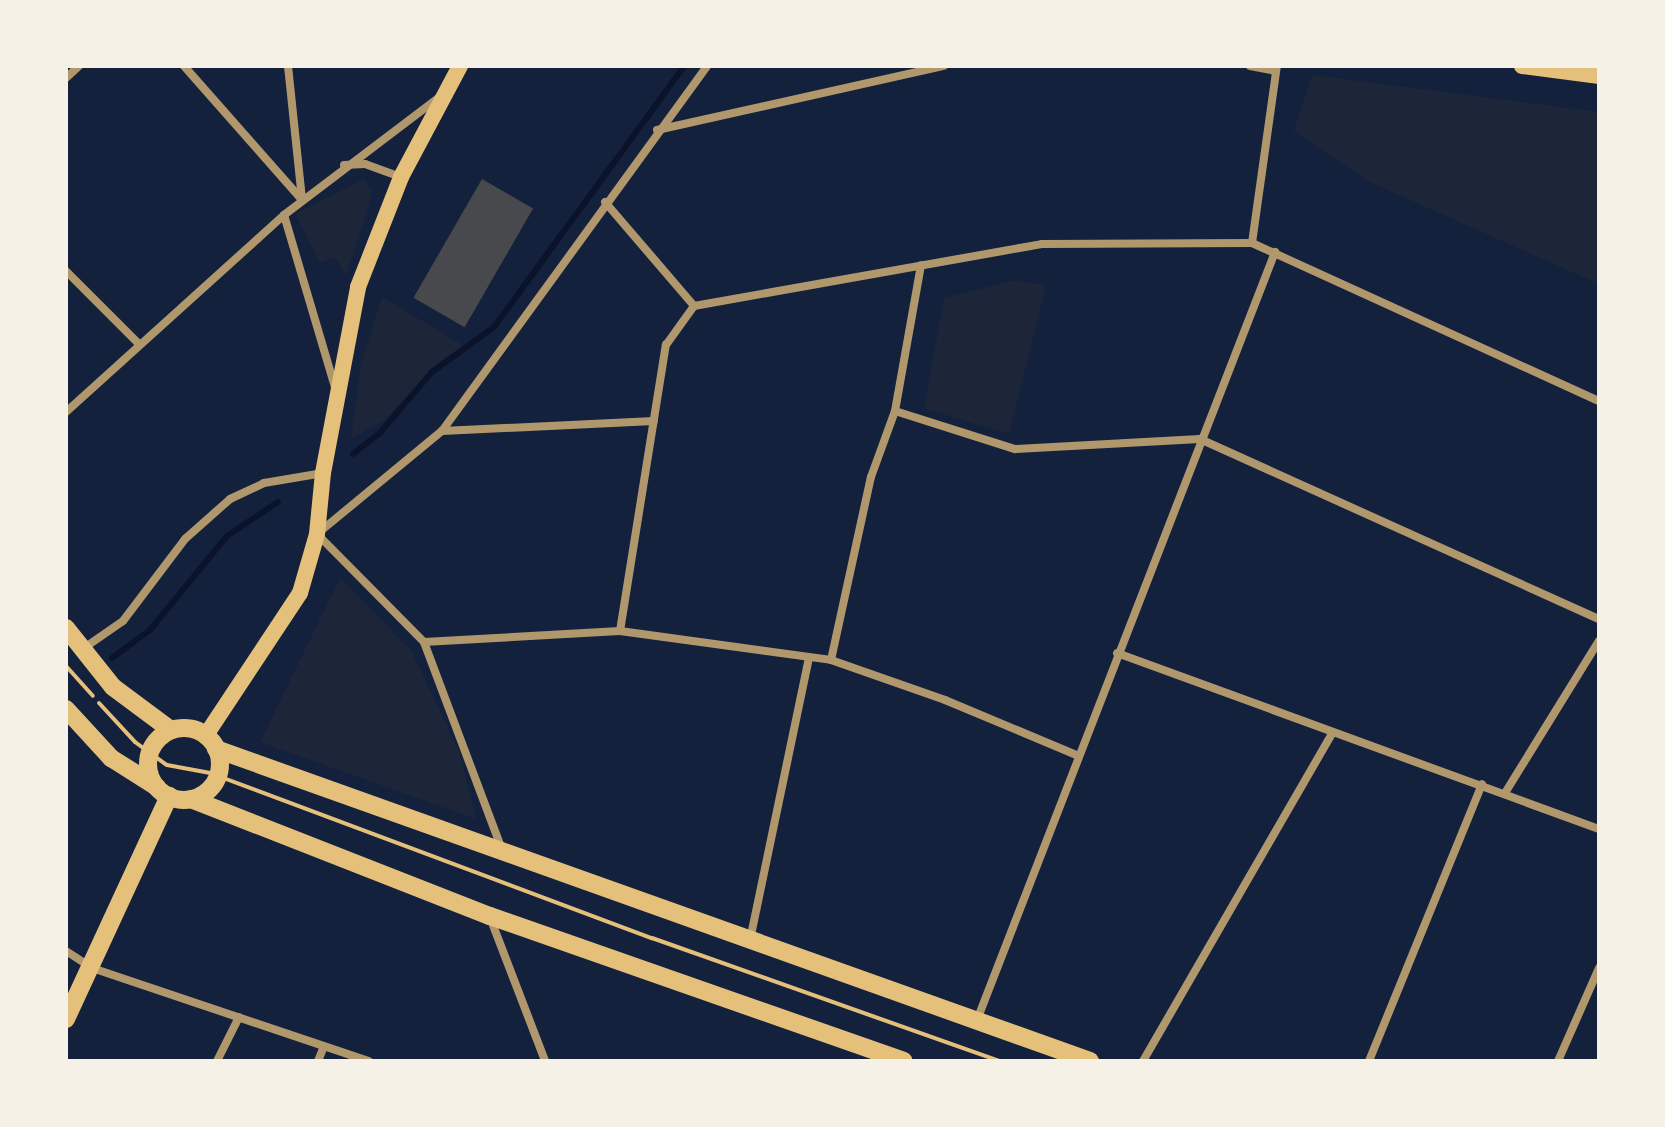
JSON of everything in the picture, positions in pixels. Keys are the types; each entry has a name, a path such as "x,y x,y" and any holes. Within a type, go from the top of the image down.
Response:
{"main road":[{"path":"191,799 209,790 217,776 211,742 290,612 317,534 323,473 358,287 401,177 460,66"},
{"path":"1522,66 1599,76"},
{"path":"66,628 113,687 171,730 195,729 211,742 504,855 1090,1061"},
{"path":"66,709 111,758 163,792 191,799 490,916 903,1061"},
{"path":"163,792 148,767 150,753 171,730"},
{"path":"66,1019 92,968 163,792"}],"street":[{"path":"66,78 79,66"},
{"path":"184,66 302,200"},
{"path":"288,66 302,200"},
{"path":"504,855 424,642 317,534 442,431 657,130 707,66"},
{"path":"657,130 944,66"},
{"path":"1250,66 1277,68 1252,243"},
{"path":"66,412 343,165 445,93"},
{"path":"343,165 365,164 401,177"},
{"path":"605,202 694,306"},
{"path":"284,215 337,392"},
{"path":"620,631 666,345 694,306 1042,244 1252,243 1599,401"},
{"path":"977,1021 1117,653 1275,252"},
{"path":"831,660 871,477 895,411 921,265"},
{"path":"66,271 139,344"},
{"path":"895,411 1015,449 1200,439 1599,619"},
{"path":"442,431 654,421"},
{"path":"84,648 123,621 185,539 230,499 264,483 323,473"},
{"path":"424,642 620,631 831,660 945,700 1079,756"},
{"path":"1505,793 1599,641"},
{"path":"1117,653 1599,829"},
{"path":"750,941 809,658"},
{"path":"1143,1061 1332,733"},
{"path":"1369,1061 1482,784"},
{"path":"490,916 545,1061"},
{"path":"66,951 92,968 369,1061"},
{"path":"1558,1061 1599,968"},
{"path":"217,1061 239,1017"},
{"path":"318,1061 324,1046"}],"path":[{"path":"66,666 150,753 167,765 217,776 652,938 1000,1061"}],"shaded area":[{"path":"1312,75 1599,112 1599,284 1370,182 1294,131"},
{"path":"364,179 373,191 346,276 335,257 320,263 295,214"},
{"path":"1012,281 1046,285 1009,434 924,408 944,298"},
{"path":"382,297 464,346 438,363 383,421 351,438 361,366"},
{"path":"340,578 411,650 459,751 476,819 260,742"}],"building":[{"path":"482,179 533,208 465,327 414,298"}],"waterway":[{"path":"353,454 379,434 432,372 494,327 684,66"},
{"path":"112,658 150,630 227,536 278,502"}]}
